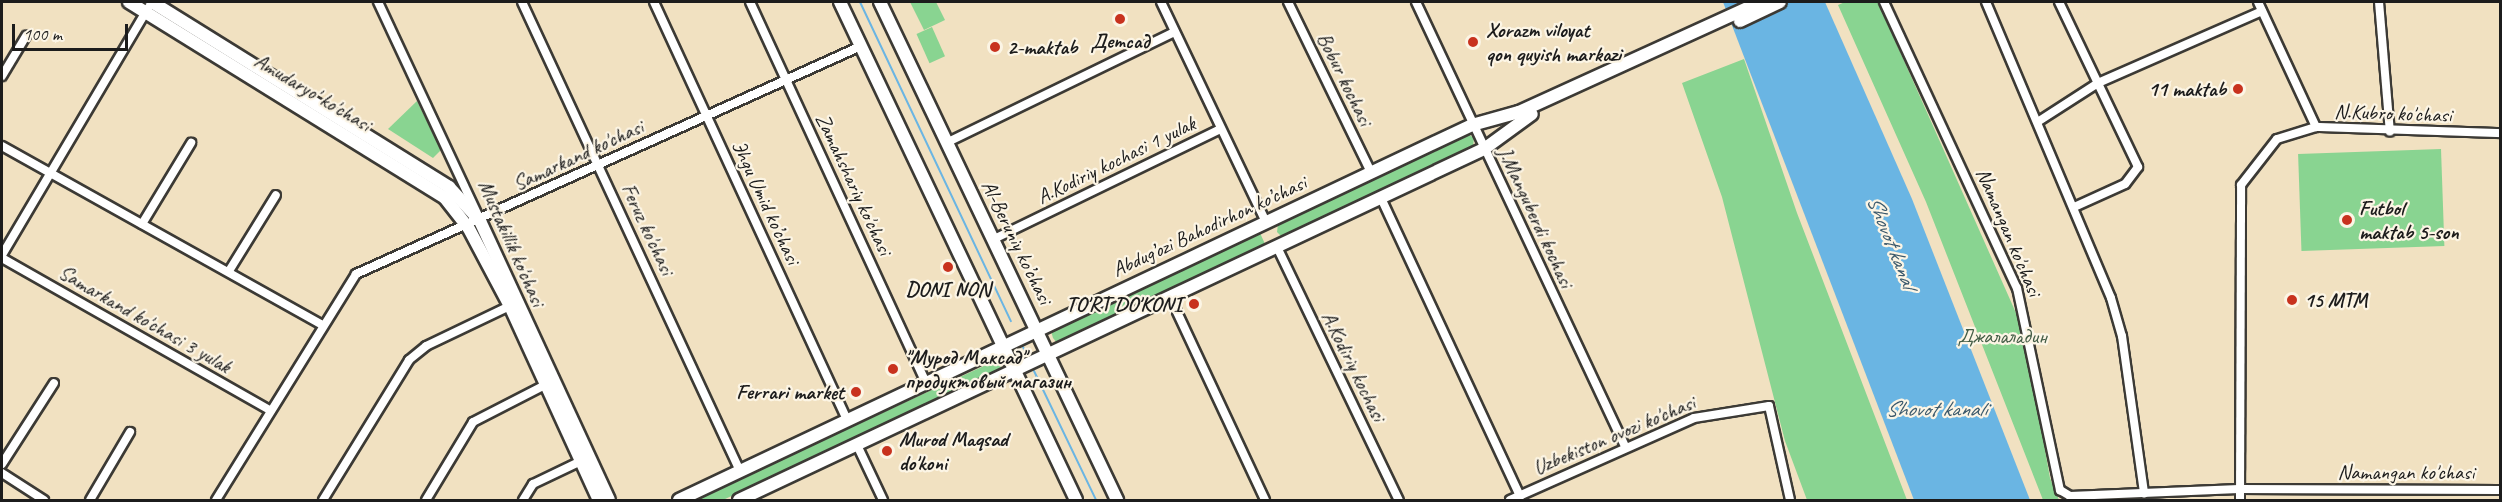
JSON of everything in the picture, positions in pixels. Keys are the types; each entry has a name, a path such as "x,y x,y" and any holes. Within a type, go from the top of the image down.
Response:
{"main road":[{"name":"Amudaryo' ko'chasi","path":"129,2 445,198 468,227"},
{"name":"Amudaryo' ko'chasi","path":"155,2 449,187 480,221"},
{"path":"840,2 1076,501"},
{"name":"Al-Beruniy ko’chasi","path":"880,2 1117,501"},
{"name":"Abdug’ozi Bahodirhon ko’chasi","path":"739,501 753,498 857,445 1484,148 1522,118 1705,33 1760,2"},
{"name":"Abdug’ozi Bahodirhon ko’chasi","path":"679,501 846,418 1472,125 1520,112 1780,2"},
{"name":"Mustakillik ko'chasi","path":"480,221 609,501"},
{"name":"Mustakillik ko'chasi","path":"468,227 510,306 599,501"}],"street":[{"path":"2,256 143,12 155,2"},
{"name":"Mustakillik ko'chasi","path":"378,2 480,221"},
{"name":"Feruz ko'chasi","path":"522,2 740,471"},
{"name":"Эhgu Umid ko’chasi","path":"654,2 846,418"},
{"name":"Zamahshariy ko'chasi","path":"750,2 925,381"},
{"path":"1161,2 1266,222"},
{"name":"Bobur kochasi","path":"1288,2 1371,172"},
{"name":"J.Manguberdi kochasi","path":"1416,2 1625,447"},
{"name":"Namangan ko'chasi","path":"1884,2 2017,288 2060,490 2071,498 2239,489 2500,490"},
{"path":"1986,2 2039,121 2122,336 2144,493"},
{"path":"2059,2 2138,167 2125,184 2074,207"},
{"name":"N.Kubro ko'chasi","path":"2258,2 2316,127 2390,132 2500,133"},
{"path":"2379,2 2390,132"},
{"path":"2039,121 2098,83 2262,11"},
{"path":"948,142 1175,32"},
{"path":"2,76 26,36"},
{"name":"Samarkand ko'chasi","path":"216,501 321,324 356,274 468,227 861,46"},
{"path":"2240,501 2241,185 2277,139 2316,127"},
{"name":"A.Kodiriy kochasi 1 yulak","path":"994,238 1221,129"},
{"path":"142,224 191,143"},
{"path":"2,146 321,324"},
{"path":"229,271 276,195"},
{"path":"1381,198 1520,496"},
{"name":"A.Kodiriy kochasi","path":"1277,247 1399,501"},
{"name":"Samarkand ko'chasi 3 yulak","path":"2,256 271,411"},
{"path":"1170,297 1265,501"},
{"path":"323,501 409,360 426,345 510,306"},
{"path":"2,464 54,383"},
{"path":"426,501 473,422 545,385"},
{"name":"Uzbekiston ovozi ko'chasi","path":"1510,501 1625,447 1694,418 1769,406 1790,501"},
{"path":"90,501 130,432"},
{"path":"857,445 883,501"},
{"path":"523,501 533,484 581,461"},
{"path":"2,473 44,501"}],"green space":[{"path":"910,2 936,2 945,20 924,30"},
{"name":"Джалаладин","path":"1845,2 1878,2 2024,331 2050,478 2059,500 2043,500 1926,202 1838,5"},
{"path":"932,27 945,56 929,63 916,34"},
{"path":"1744,59 1797,213 1907,500 1807,500 1785,441 1722,197 1682,83"},
{"path":"417,101 441,150 433,158 388,129"},
{"path":"1468,134 1474,138 1473,147 1283,238 1277,232 1278,224"},
{"name":"Futbol maktab 5-son","path":"2441,149 2444,246 2301,251 2298,154"},
{"path":"1260,233 1265,244 1057,343 1053,338 1051,331"},
{"path":"999,359 1001,369 723,500 693,500"}],"water":[{"name":"Shovot kanali","path":"1723,2 1825,2 1912,199 2030,500 1914,500"}],"waterway":[{"path":"860,2 1011,321"},
{"path":"1023,347 1026,353"},
{"path":"1034,371 1096,500"}],"place":[{"name":"Детсад","path":"1120,19"},
{"name":"Xorazm viloyat qon quyish markazi","path":"1473,42"},
{"name":"2-maktab","path":"995,47"},
{"name":"11 maktab","path":"2238,89"},
{"name":"Futbol maktab 5-son","path":"2347,220"},
{"name":"DONI NON","path":"948,267"},
{"name":"15 MTM","path":"2292,300"},
{"name":"TO'RT DO'KONI","path":"1194,304"},
{"name":"\"Мурод Максад\" продуктовый магазин","path":"893,369"},
{"name":"Ferrari market","path":"856,392"},
{"name":"Murod Maqsad do'koni","path":"887,451"}],"water label":[{"name":"Shovot kanal","path":"1891,242"}]}
